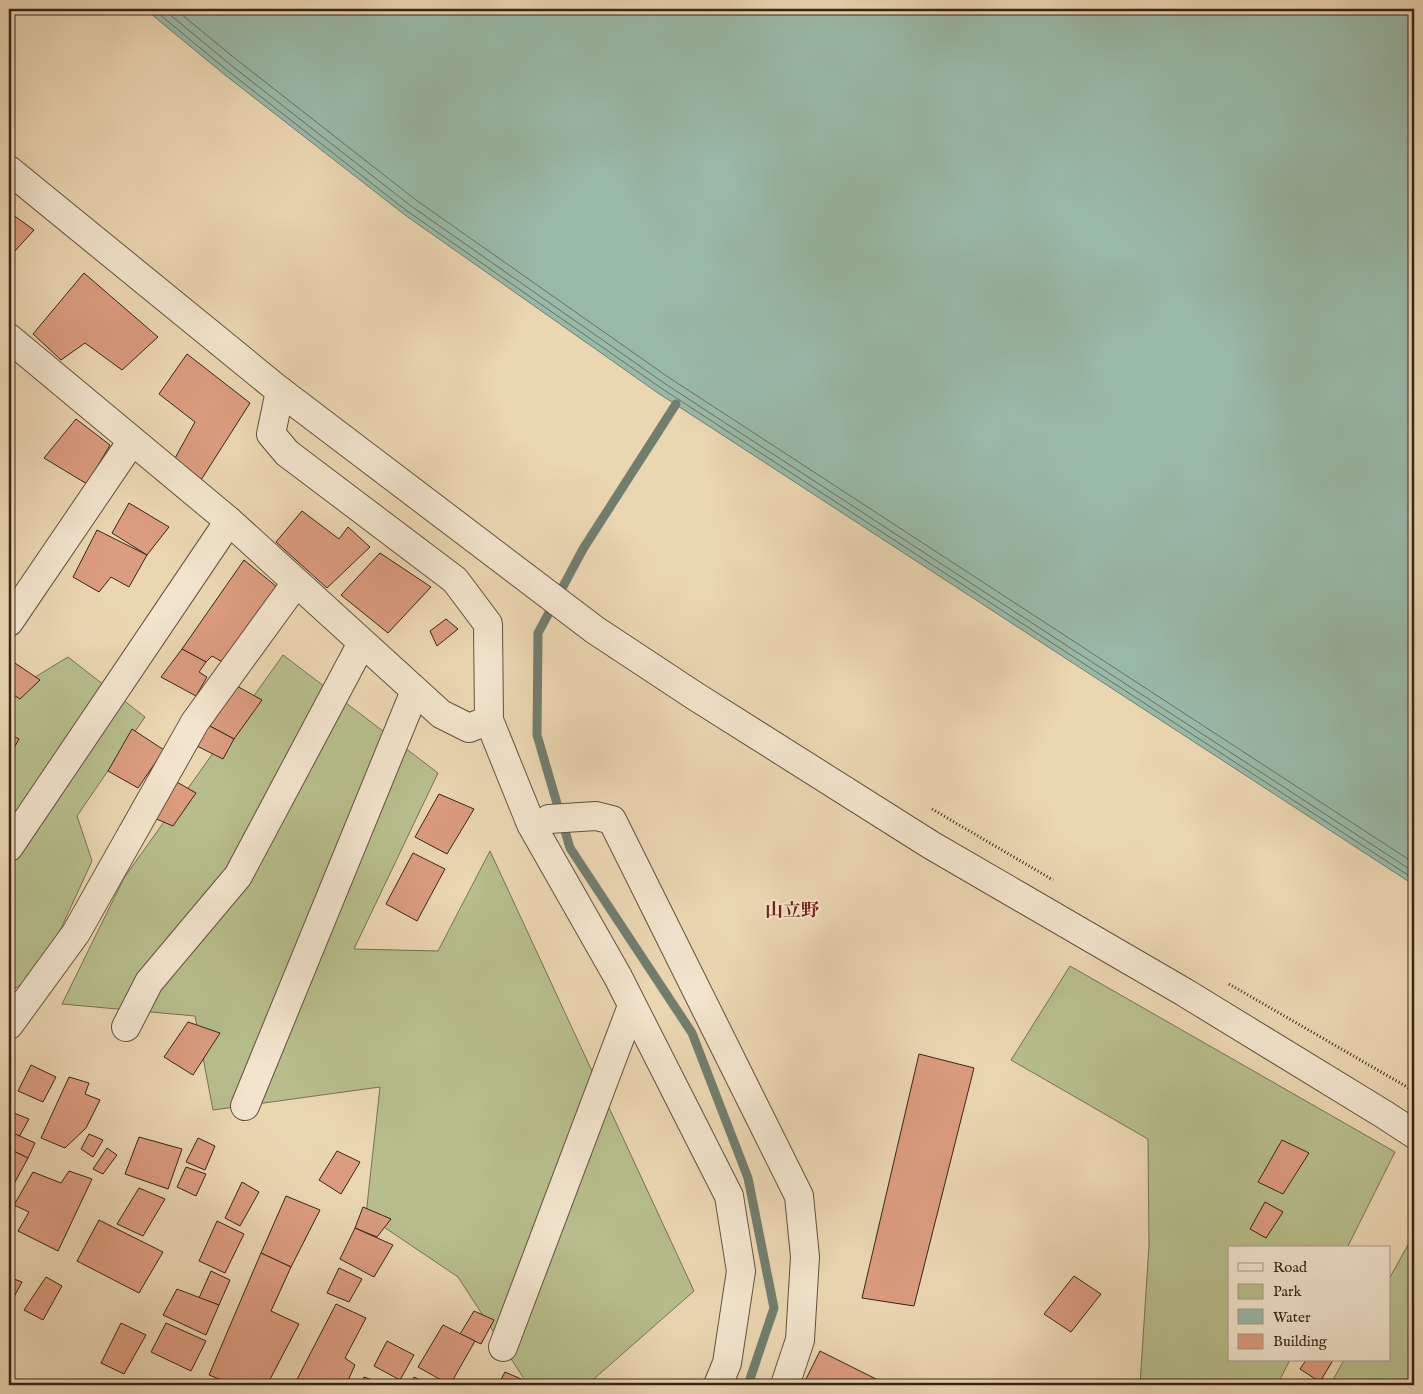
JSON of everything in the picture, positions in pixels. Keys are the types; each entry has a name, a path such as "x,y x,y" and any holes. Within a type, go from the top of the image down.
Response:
{"street":[{"path":"9,170 280,392 595,630 931,845 1184,992 1414,1134"},
{"path":"9,338 228,522 440,714 469,728 489,720"},
{"path":"280,392 271,434 286,453 455,580 488,624 489,720 729,1196 741,1270 727,1364 718,1385"},
{"path":"9,622 132,441"},
{"path":"9,847 228,522"},
{"path":"9,1025 76,933 195,722 296,583"},
{"path":"126,1027 149,982 238,876 362,643"},
{"path":"244,1106 415,691"},
{"path":"540,821 596,816 612,820 799,1196 805,1257 800,1340 785,1385"},
{"path":"503,1347 632,1006"}],"path":[{"path":"928,807 1055,882"},
{"path":"1225,981 1414,1091"}],"green space":[{"path":"283,655 438,773 354,949 438,951 490,851 694,1291 587,1385 528,1385 458,1277 366,1215 380,1087 213,1110 195,1016 62,1004 124,878"},
{"path":"68,657 145,717 77,816 92,861 41,972 9,992 9,693"},
{"path":"1070,966 1395,1152 1348,1246 1228,1246 1228,1362 1289,1362 1277,1385 1140,1385 1149,1245 1148,1139 1011,1060"},
{"path":"1414,1234 1414,1385 1330,1385 1343,1362 1390,1362 1390,1277"}],"water":[{"path":"145,9 1414,9 1414,885 658,393 405,215 225,75"}],"building":[{"path":"9,212 34,230 14,252 9,248"},
{"path":"84,273 158,337 122,370 85,343 61,360 33,334"},
{"path":"187,354 250,403 201,480 174,460 195,422 159,394"},
{"path":"76,419 110,445 87,484 44,458"},
{"path":"129,503 169,527 147,555 112,533"},
{"path":"302,511 339,539 348,527 370,547 327,588 276,542"},
{"path":"97,530 147,555 129,587 111,577 99,592 73,577"},
{"path":"380,553 431,587 388,633 341,595"},
{"path":"244,560 277,587 226,664 212,656 206,662 182,649"},
{"path":"446,619 458,629 437,646 430,631"},
{"path":"182,649 206,662 199,672 207,677 196,696 161,677"},
{"path":"12,661 40,680 20,699 9,692 9,664"},
{"path":"235,685 262,700 234,739 208,725"},
{"path":"208,725 234,739 223,759 197,746"},
{"path":"132,729 164,750 138,788 108,771"},
{"path":"9,734 19,739 9,757"},
{"path":"175,781 196,793 173,826 154,818"},
{"path":"439,794 474,809 447,854 415,837"},
{"path":"413,853 445,869 417,921 386,904"},
{"path":"188,1022 220,1033 193,1075 164,1057"},
{"path":"919,1054 974,1068 914,1306 862,1298"},
{"path":"31,1065 56,1077 43,1102 18,1091"},
{"path":"69,1077 89,1083 85,1094 100,1100 86,1128 65,1148 41,1138"},
{"path":"9,1111 29,1119 19,1137 9,1131"},
{"path":"9,1131 35,1143 28,1158 9,1149"},
{"path":"89,1134 103,1140 93,1157 81,1149"},
{"path":"139,1137 182,1149 168,1189 125,1174"},
{"path":"198,1138 215,1146 205,1170 186,1162"},
{"path":"1282,1140 1309,1153 1283,1194 1258,1182"},
{"path":"107,1148 117,1155 103,1174 93,1169"},
{"path":"9,1149 28,1158 9,1193"},
{"path":"337,1151 360,1162 341,1194 319,1180"},
{"path":"186,1167 206,1174 196,1196 177,1187"},
{"path":"69,1171 92,1179 58,1251 18,1231 29,1212 14,1205 33,1172 61,1183"},
{"path":"242,1182 259,1192 240,1226 225,1218"},
{"path":"139,1188 165,1199 143,1236 117,1224"},
{"path":"286,1196 320,1210 291,1267 261,1253"},
{"path":"1265,1202 1283,1212 1266,1238 1250,1229"},
{"path":"363,1207 391,1219 377,1237 355,1228"},
{"path":"99,1220 163,1252 139,1293 77,1261"},
{"path":"217,1221 244,1234 225,1273 199,1261"},
{"path":"355,1228 393,1245 374,1277 340,1259"},
{"path":"261,1253 291,1267 271,1311 299,1324 267,1385 234,1385 209,1375"},
{"path":"339,1268 362,1279 349,1302 327,1293"},
{"path":"211,1271 230,1280 219,1305 199,1298"},
{"path":"1074,1276 1101,1294 1071,1332 1044,1314"},
{"path":"9,1277 22,1282 9,1306"},
{"path":"46,1277 62,1286 43,1320 24,1310"},
{"path":"177,1289 219,1305 206,1335 163,1315"},
{"path":"336,1304 366,1318 345,1358 355,1365 346,1385 294,1385"},
{"path":"474,1311 494,1320 481,1344 460,1334"},
{"path":"121,1323 146,1335 124,1374 101,1363"},
{"path":"166,1323 206,1341 191,1371 151,1352"},
{"path":"443,1325 475,1341 450,1385 418,1367"},
{"path":"387,1341 414,1355 400,1380 374,1366"},
{"path":"820,1351 884,1383 884,1385 803,1385"},
{"path":"1305,1362 1332,1362 1320,1382 1300,1369"},
{"path":"505,1372 535,1385 498,1385"},
{"path":"364,1377 386,1385 361,1385"},
{"path":"414,1377 431,1385 410,1385"}],"waterway":[{"path":"676,404 583,549 538,633 537,735 570,848 692,1033 748,1178 774,1308 748,1385"}],"district":[{"name":"山立野","path":"792,910"}]}
